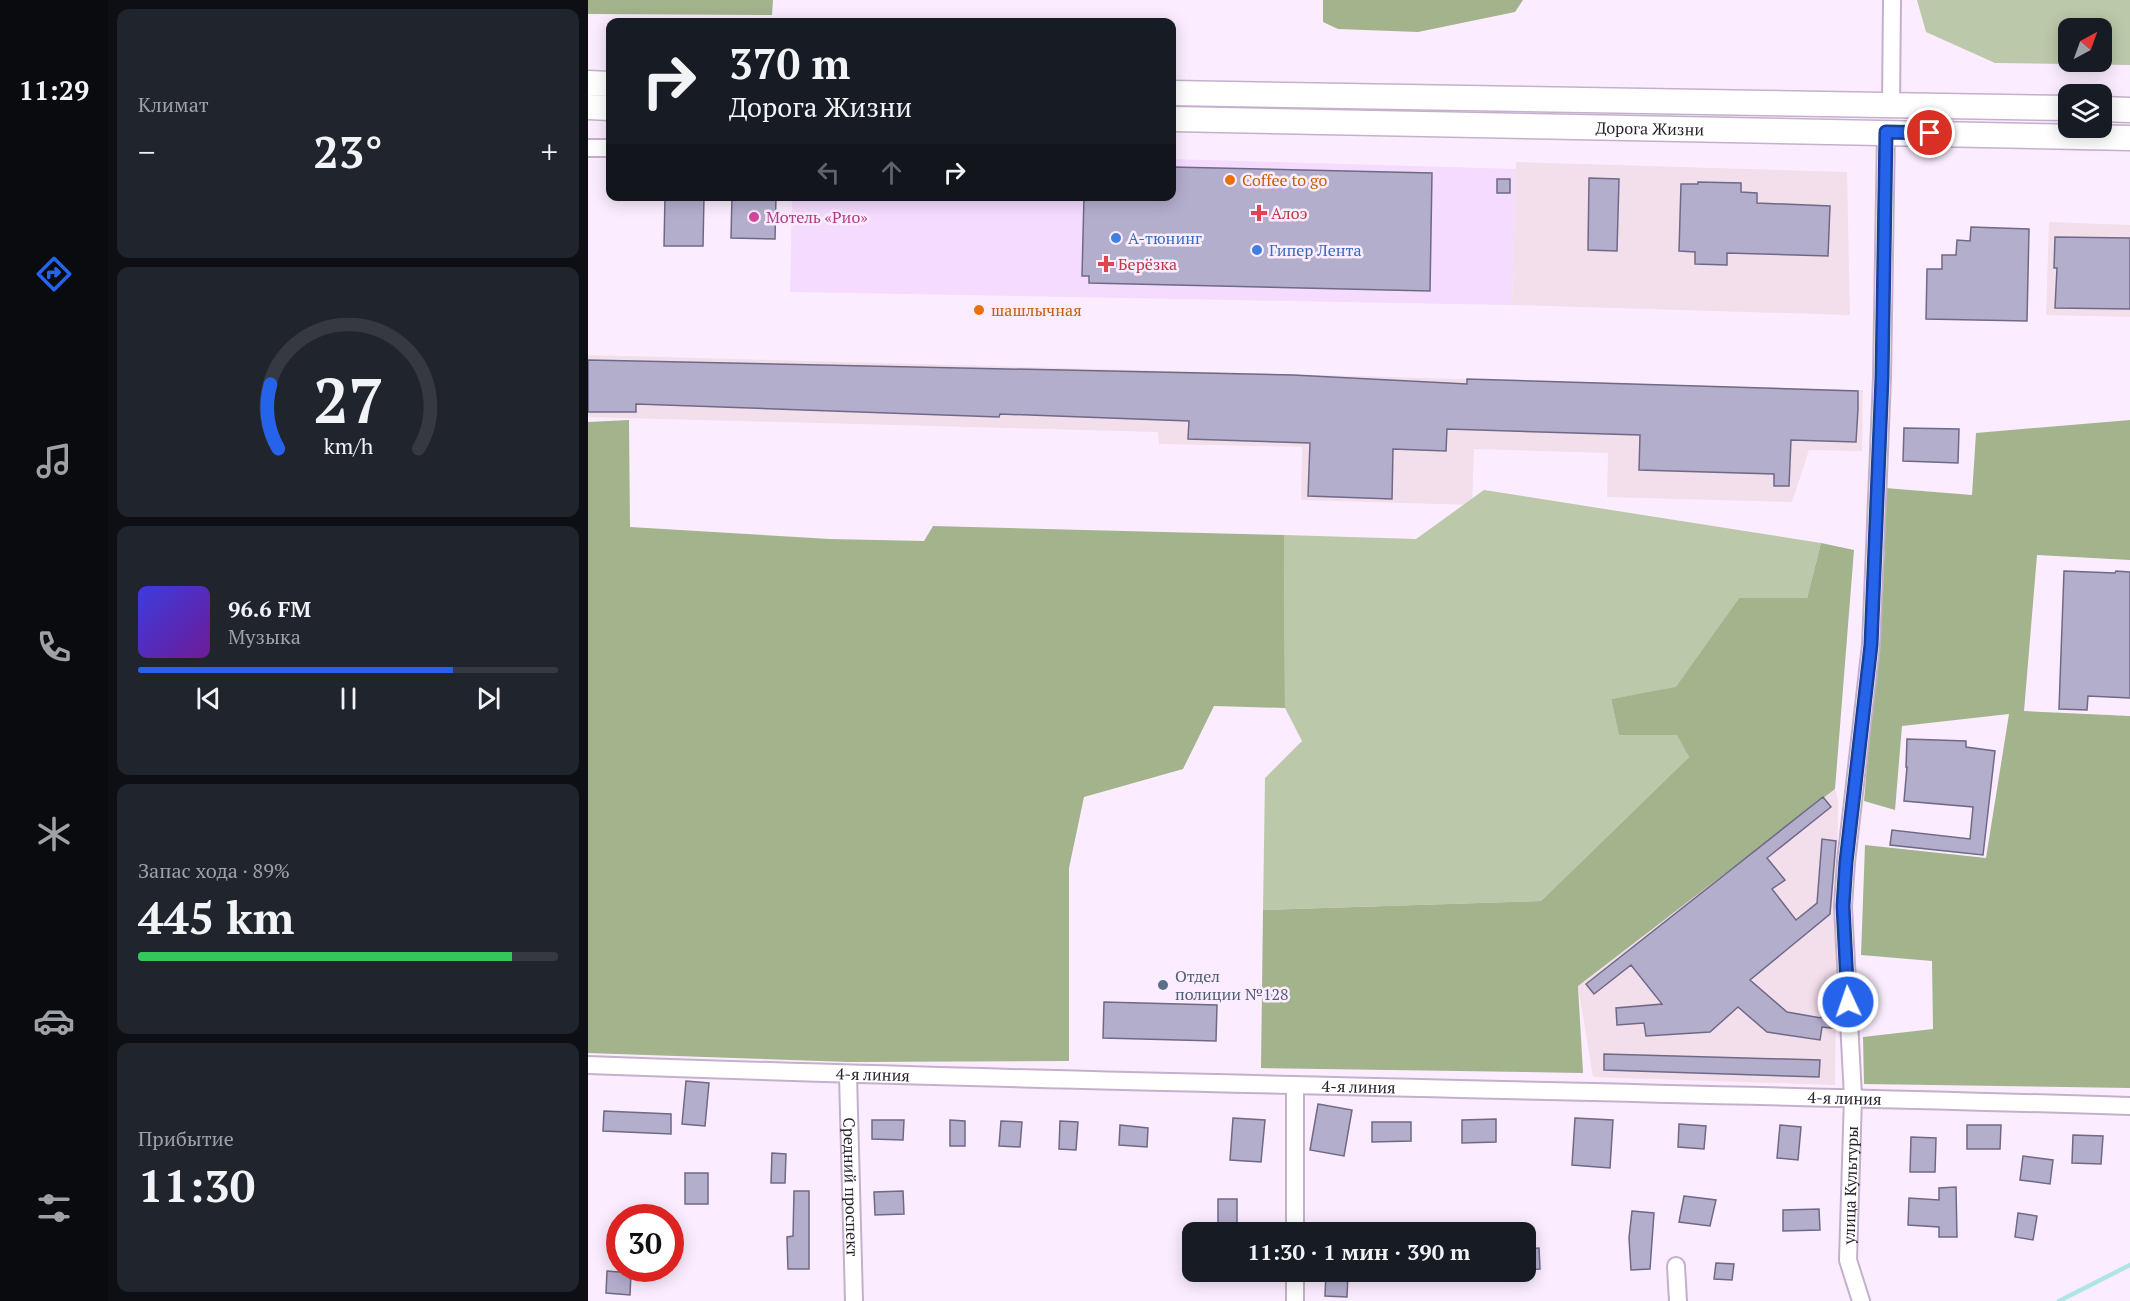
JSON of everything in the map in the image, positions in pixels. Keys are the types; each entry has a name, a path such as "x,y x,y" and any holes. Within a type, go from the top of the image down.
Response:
{"main road":[{"path":"588,83 606,84"},
{"name":"Дорога Жизни","path":"1176,93 2058,108"},
{"path":"588,107 606,108"},
{"path":"2112,109 2130,110"},
{"name":"Дорога Жизни","path":"1176,119 2130,138"}],"street":[{"path":"1891,105 1892,0"},
{"name":"улица Культуры","path":"1861,1301 1848,1260 1853,1097 1843,906 1871,645 1883,369 1886,132"},
{"path":"588,148 606,148"},
{"name":"4-я линия","path":"588,1065 848,1075 1853,1097 2130,1106"},
{"name":"Средний проспект","path":"848,1075 854,1301"},
{"path":"1295,1085 1295,1222"},
{"path":"1676,1266 1678,1301"},
{"path":"1295,1282 1295,1301"}],"shaded area":[{"path":"1176,159 1516,169 1512,305 790,292 792,201 1176,201"},
{"path":"1516,162 1847,172 1850,315 1512,305"},
{"path":"2049,222 2130,225 2130,317 2046,315"},
{"path":"588,355 1863,390 1862,451 1809,450 1792,502 1607,497 1608,453 1474,449 1472,505 1301,500 1302,447 1159,444 1158,432 588,417"},
{"path":"1835,789 1838,800 1835,1085 1593,1077 1578,986"}],"green space":[{"path":"588,0 773,0 772,15 588,14"},
{"path":"1323,0 1523,0 1515,12 1418,32 1338,29 1323,22"},
{"path":"1917,0 2130,0 2130,65 2112,65 2112,18 2058,18 2058,64 1995,63 1926,32"},
{"path":"629,420 630,527 830,539 924,541 933,526 1284,535 1285,708 1214,706 1183,769 1084,797 1069,868 1069,1061 849,1062 588,1053 588,422"},
{"path":"2130,420 2130,560 2037,555 2024,711 2130,716 2130,1088 1864,1084 1863,1037 1933,1029 1932,961 1861,955 1865,845 1986,858 2009,714 1902,726 1895,810 1864,801 1885,549 1885,488 1972,495 1976,433"},
{"path":"1484,490 1821,543 1807,598 1739,598 1676,688 1611,699 1619,734 1678,735 1689,757 1541,901 1263,910 1265,778 1302,741 1285,708 1284,535 1416,539"},
{"path":"1821,543 1854,550 1835,789 1578,986 1583,1073 1261,1068 1263,910 1541,901 1689,757 1677,735 1619,735 1611,699 1676,687 1739,598 1807,598"}],"building":[{"name":"Гипер Лента","path":"1176,167 1432,173 1430,291 1089,283 1089,276 1082,276 1084,201 1176,201"},
{"path":"1589,178 1619,179 1617,251 1588,250"},
{"path":"1497,179 1510,179 1510,193 1497,193"},
{"path":"1698,182 1741,183 1741,192 1757,193 1757,203 1830,206 1828,256 1727,253 1727,265 1695,264 1695,252 1679,251 1681,184 1698,184"},
{"path":"665,201 704,201 703,246 664,246"},
{"name":"Мотель «Рио»","path":"732,201 776,201 775,239 731,238"},
{"path":"1971,227 2029,229 2027,321 1926,319 1927,269 1942,269 1942,255 1956,255 1957,240 1970,241"},
{"path":"2055,237 2130,238 2130,309 2055,308 2057,268 2054,268"},
{"path":"588,360 1293,375 1467,384 1467,379 1858,391 1858,409 1856,442 1791,440 1789,486 1774,486 1774,474 1639,470 1640,435 1447,429 1446,451 1393,449 1392,499 1308,496 1310,443 1188,439 1189,421 1000,414 999,417 636,404 636,412 588,412"},
{"path":"1904,428 1959,429 1958,463 1903,461"},
{"path":"2064,571 2130,572 2130,698 2088,696 2087,710 2059,709"},
{"path":"1907,739 1966,741 1966,747 1995,751 1983,855 1890,845 1892,830 1970,839 1973,807 1904,801"},
{"path":"1823,797 1831,807 1767,858 1785,880 1772,889 1796,920 1817,903 1822,839 1836,841 1830,914 1750,980 1787,1012 1821,1018 1822,1011 1838,1013 1839,1029 1822,1027 1820,1040 1767,1032 1738,1007 1710,1032 1646,1036 1644,1023 1617,1025 1616,1008 1662,1004 1631,965 1594,994 1586,984"},
{"path":"1104,1002 1217,1005 1216,1041 1103,1038"},
{"path":"1604,1054 1820,1060 1819,1077 1604,1070"},
{"path":"686,1081 709,1083 705,1126 682,1124"},
{"path":"1318,1104 1352,1110 1344,1156 1310,1150"},
{"path":"604,1111 671,1114 671,1134 603,1131"},
{"path":"1233,1118 1265,1120 1261,1162 1230,1160"},
{"path":"1575,1118 1613,1120 1610,1168 1572,1165"},
{"path":"1496,1119 1496,1142 1462,1143 1462,1120"},
{"path":"872,1120 904,1120 903,1140 872,1139"},
{"path":"950,1120 965,1121 965,1146 950,1146"},
{"path":"1001,1121 1022,1122 1020,1147 999,1146"},
{"path":"1060,1121 1078,1122 1076,1150 1059,1149"},
{"path":"1372,1122 1411,1122 1411,1141 1372,1142"},
{"path":"1679,1124 1706,1126 1704,1149 1678,1147"},
{"path":"1120,1125 1148,1128 1147,1147 1119,1145"},
{"path":"1780,1125 1801,1127 1798,1160 1777,1158"},
{"path":"1967,1125 2001,1125 2000,1149 1967,1149"},
{"path":"2073,1135 2103,1136 2101,1164 2072,1163"},
{"path":"1911,1137 1936,1138 1935,1172 1910,1172"},
{"path":"772,1153 786,1154 785,1183 771,1183"},
{"path":"2023,1156 2053,1160 2050,1184 2020,1180"},
{"path":"685,1173 708,1173 708,1204 685,1204"},
{"path":"1956,1187 1957,1237 1939,1237 1939,1227 1908,1225 1909,1198 1939,1200 1939,1188"},
{"path":"794,1191 809,1191 809,1269 788,1269 787,1237 793,1236"},
{"path":"903,1191 904,1214 875,1215 874,1192"},
{"path":"1684,1196 1716,1200 1710,1226 1679,1222"},
{"path":"1218,1199 1237,1199 1237,1222 1218,1222"},
{"path":"1819,1209 1820,1230 1783,1231 1783,1210"},
{"path":"1632,1211 1654,1213 1650,1269 1631,1270 1629,1238"},
{"path":"2018,1213 2037,1216 2033,1240 2015,1237"},
{"path":"1536,1248 1539,1248 1540,1269 1536,1269"},
{"path":"1716,1263 1734,1264 1732,1280 1714,1279"},
{"path":"606,1282 631,1282 630,1295 606,1293"},
{"path":"1326,1282 1348,1282 1347,1297 1325,1296"}],"waterway":[{"path":"2059,1301 2130,1265"}],"place":[{"name":"Coffee to go","path":"1230,180"},
{"name":"Алоэ","path":"1259,213"},
{"name":"Мотель «Рио»","path":"754,217"},
{"name":"А-тюнинг","path":"1116,238"},
{"name":"Гипер Лента","path":"1257,250"},
{"name":"Берёзка","path":"1106,264"},
{"name":"шашлычная","path":"979,310"},
{"name":"Отдел полиции №128","path":"1163,985"}],"route":[{"path":"1848,1002 1843,906 1871,645 1882,378 1886,132 1930,133"}]}
